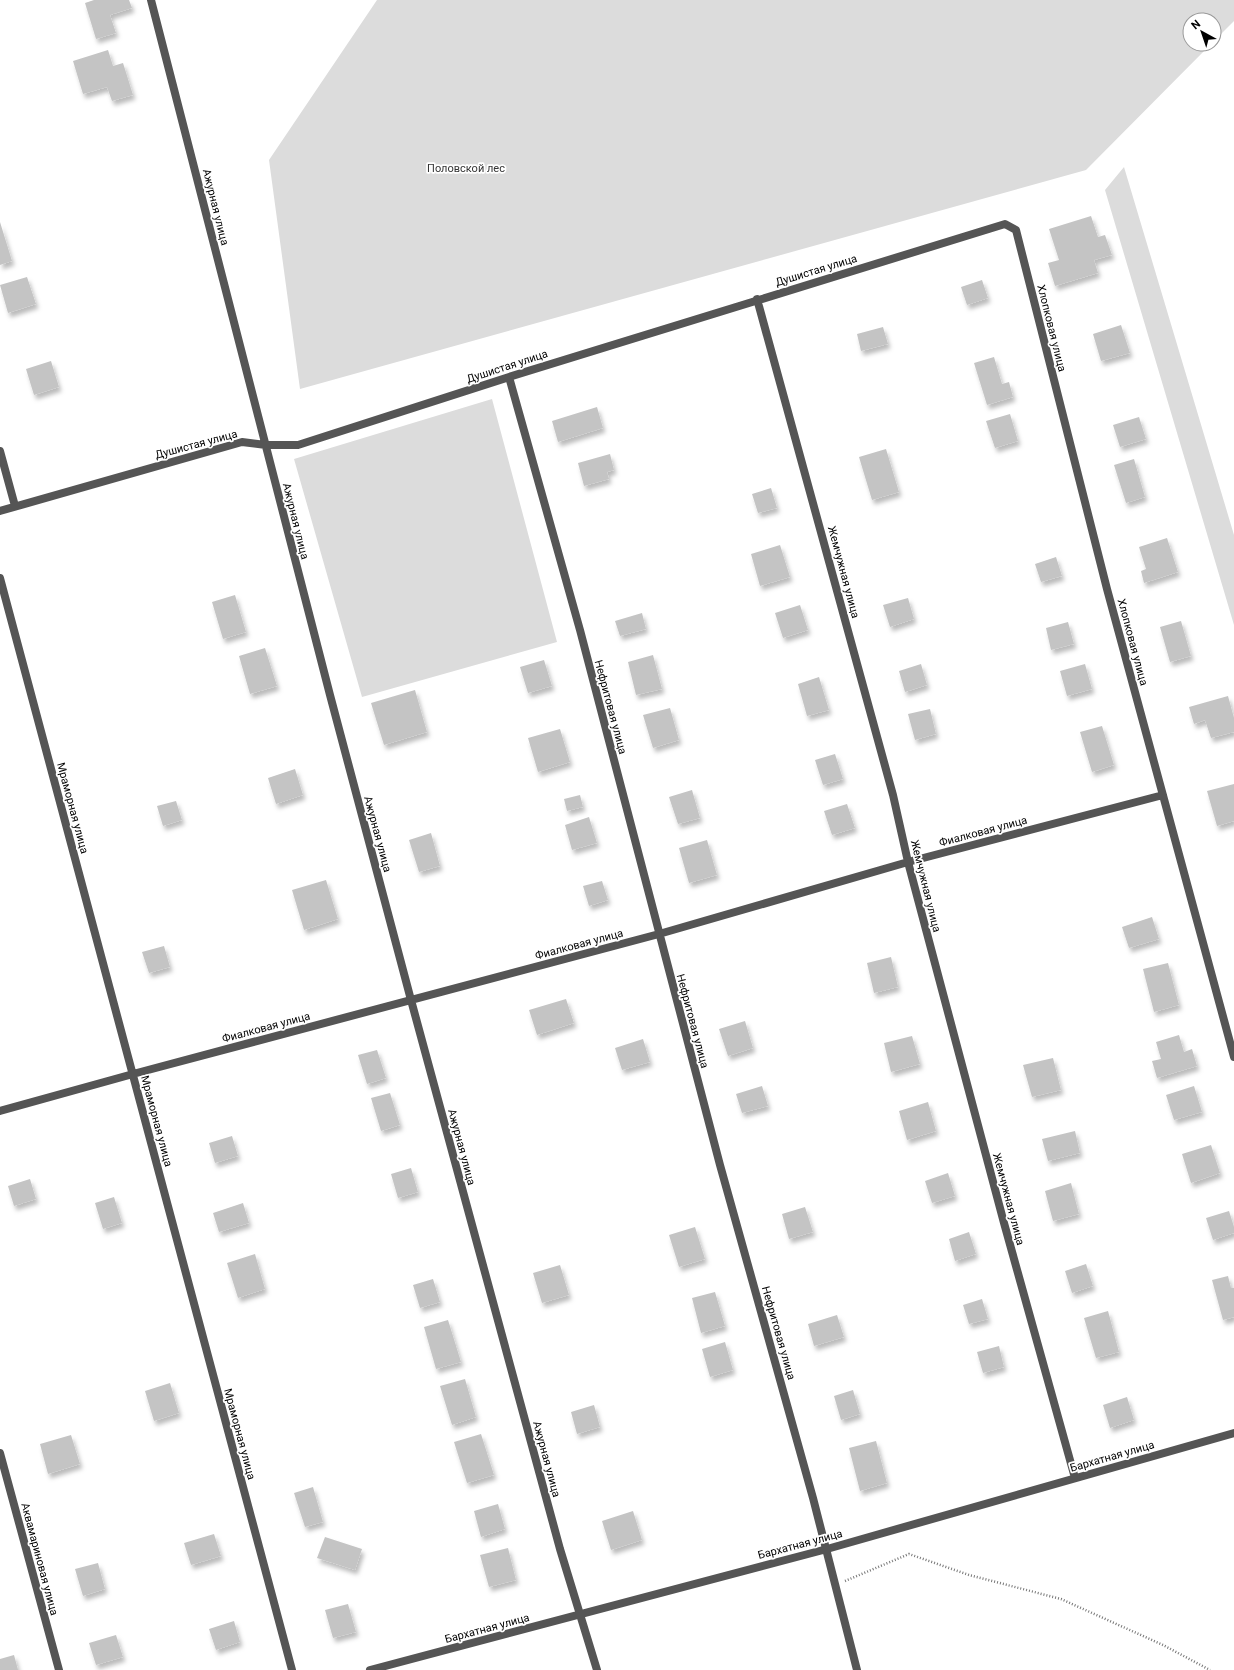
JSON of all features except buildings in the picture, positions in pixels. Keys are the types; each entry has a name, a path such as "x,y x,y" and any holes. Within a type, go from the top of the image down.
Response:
{"street":[{"name":"Ажурная улица","path":"151,0 330,696 411,1000 560,1549 597,1670"},
{"name":"Душистая улица","path":"0,511 242,442 266,445 298,444 757,299 1005,224 1016,230"},
{"name":"Хлопковая улица","path":"1016,230 1107,589 1234,1057"},
{"name":"Жемчужная улица","path":"757,299 893,795 908,862 1075,1478"},
{"name":"Нефритовая улица","path":"509,377 580,630 720,1164 827,1549 857,1670"},
{"path":"0,451 15,506"},
{"name":"Мраморная улица","path":"0,578 292,1670"},
{"name":"Фиалковая улица","path":"0,1111 133,1074 659,934 908,862 1163,795"},
{"name":"Бархатная улица","path":"370,1670 827,1549 1234,1433"},
{"name":"Аквамариновая улица","path":"0,1453 59,1670"}],"path":[{"path":"835,1585 908,1554 969,1575 1061,1599 1163,1645 1210,1670"}],"green space":[{"name":"Половской лес","path":"377,0 1234,0 1234,21 1222,33 1222,12 1182,12 1182,52 1203,52 1086,170 300,389 269,160"},
{"path":"1124,167 1234,535 1234,625 1105,190"},
{"path":"492,399 557,642 362,697 294,459"}]}
